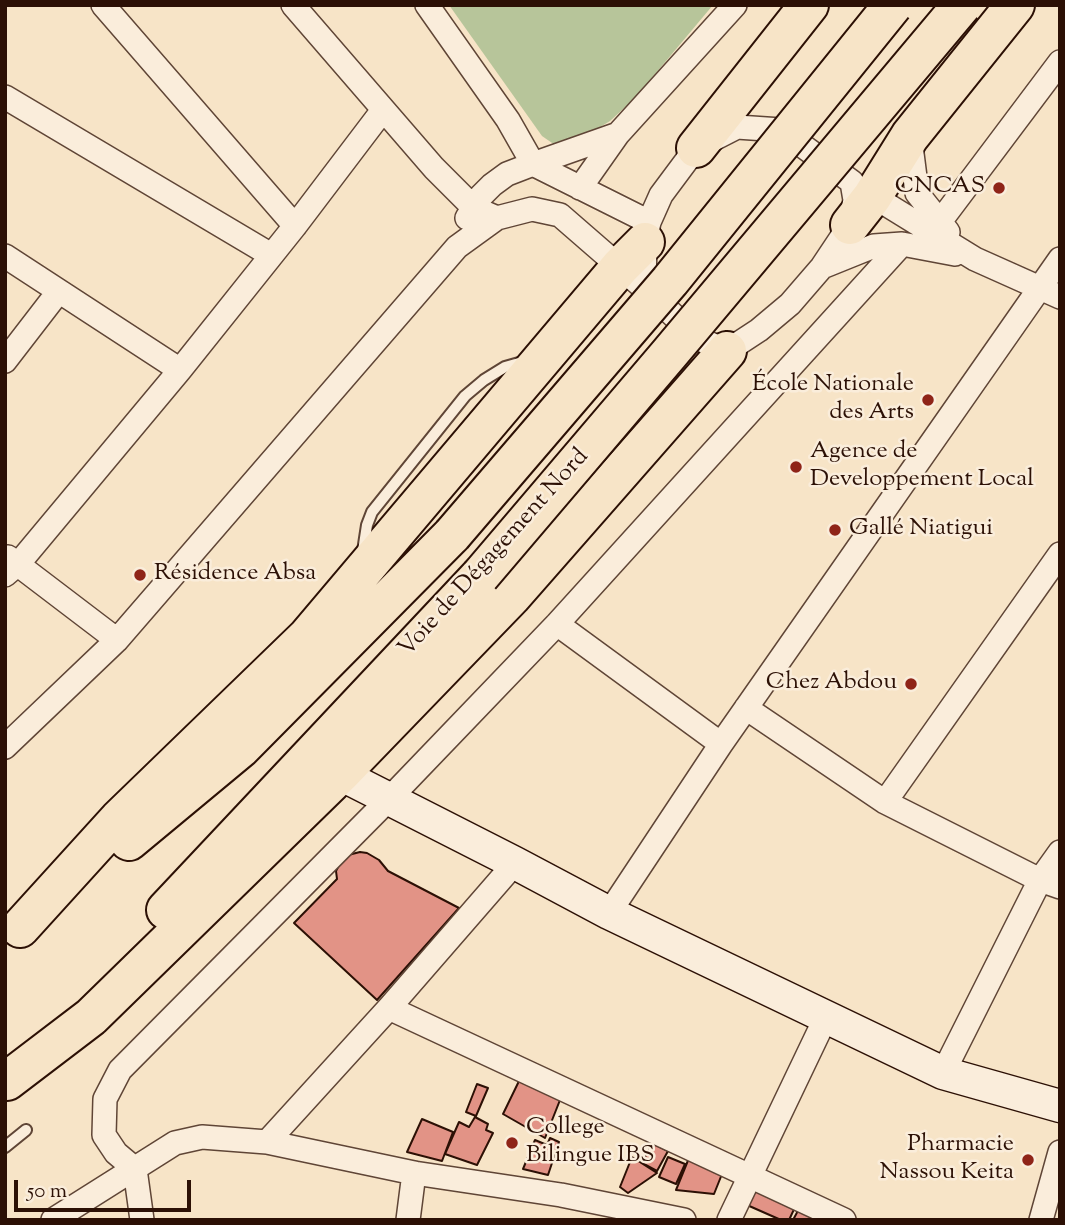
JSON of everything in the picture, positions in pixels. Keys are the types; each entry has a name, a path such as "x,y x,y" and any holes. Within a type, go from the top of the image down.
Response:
{"highway":[{"path":"696,148 809,5"},
{"name":"Voie de Dégagement Nord","path":"13,934 241,748 452,535 670,281 893,5"},
{"name":"Voie de Dégagement Nord","path":"6,1082 480,576 962,5"},
{"path":"858,201 1015,5"},
{"path":"13,934 119,819 307,637 545,355 639,255"},
{"path":"6,1082 91,1017 340,774 512,596 727,351"}],"street":[{"path":"103,5 295,226"},
{"path":"293,5 434,169 474,208 496,218"},
{"path":"428,5 508,120 533,164 580,188 639,255 699,339 727,351 759,330 790,304 822,267 858,201"},
{"path":"580,188 618,134 735,5"},
{"path":"940,223 1060,62"},
{"path":"5,97 271,255"},
{"path":"117,640 10,565 180,370 383,110"},
{"path":"639,255 661,195 696,148 737,127 781,130 858,201 975,259 1050,292"},
{"path":"457,247 466,220 474,208 492,185 507,174 618,134"},
{"path":"910,136 918,193 940,223 975,259"},
{"path":"5,747 117,640 457,247 496,218 532,209 560,215 639,255"},
{"path":"822,267 874,246 902,244 975,259"},
{"path":"142,1220 135,1169 116,1153 104,1135 105,1099 120,1070 388,799 556,624 902,244"},
{"path":"5,256 180,370"},
{"path":"609,913 746,708 1050,292 1060,259"},
{"path":"5,361 58,291"},
{"path":"885,802 1060,554"},
{"path":"556,624 721,744"},
{"path":"746,708 885,802 1050,883"},
{"path":"340,774 609,913 943,1073 1060,1106"},
{"path":"943,1073 1050,883 1060,852"},
{"path":"267,1142 389,1008 515,863"},
{"path":"389,1008 844,1220"},
{"path":"729,1220 826,1017"},
{"path":"52,1220 175,1143 229,1138 267,1142 414,1173 561,1195 684,1220"},
{"path":"1041,1220 1060,1152"},
{"path":"408,1220 414,1173"}],"lane":[{"path":"5,1147 26,1130"}],"green space":[{"path":"449,5 713,5 635,98 610,121 582,138 555,145 542,136"}],"building":[{"path":"360,852 379,860 388,871 459,908 377,1000 294,923 337,879 336,871 348,855"},
{"path":"520,1079 560,1100 545,1138 503,1114"},
{"path":"477,1084 488,1088 476,1116 466,1112"},
{"path":"475,1117 488,1124 486,1130 493,1133 477,1165 445,1154 459,1122 469,1127"},
{"path":"422,1119 453,1132 442,1161 407,1152"},
{"path":"550,1138 559,1142 548,1175 523,1169 535,1140 547,1145"},
{"path":"652,1143 668,1151 657,1171 642,1163"},
{"path":"632,1157 657,1173 628,1193 620,1187"},
{"path":"668,1157 685,1164 676,1184 659,1177"},
{"path":"689,1158 722,1174 714,1194 676,1190"},
{"path":"755,1186 796,1205 789,1220 781,1220 747,1205"},
{"path":"801,1205 828,1220 793,1220"}],"place":[{"name":"CNCAS","path":"999,188"},
{"name":"École Nationale des Arts","path":"928,400"},
{"name":"Agence de Developpement Local","path":"796,467"},
{"name":"Gallé Niatigui","path":"835,530"},
{"name":"Résidence Absa","path":"140,575"},
{"name":"Chez Abdou","path":"911,684"},
{"name":"College Bilingue IBS","path":"512,1143"},
{"name":"Pharmacie Nassou Keita","path":"1028,1160"}]}
